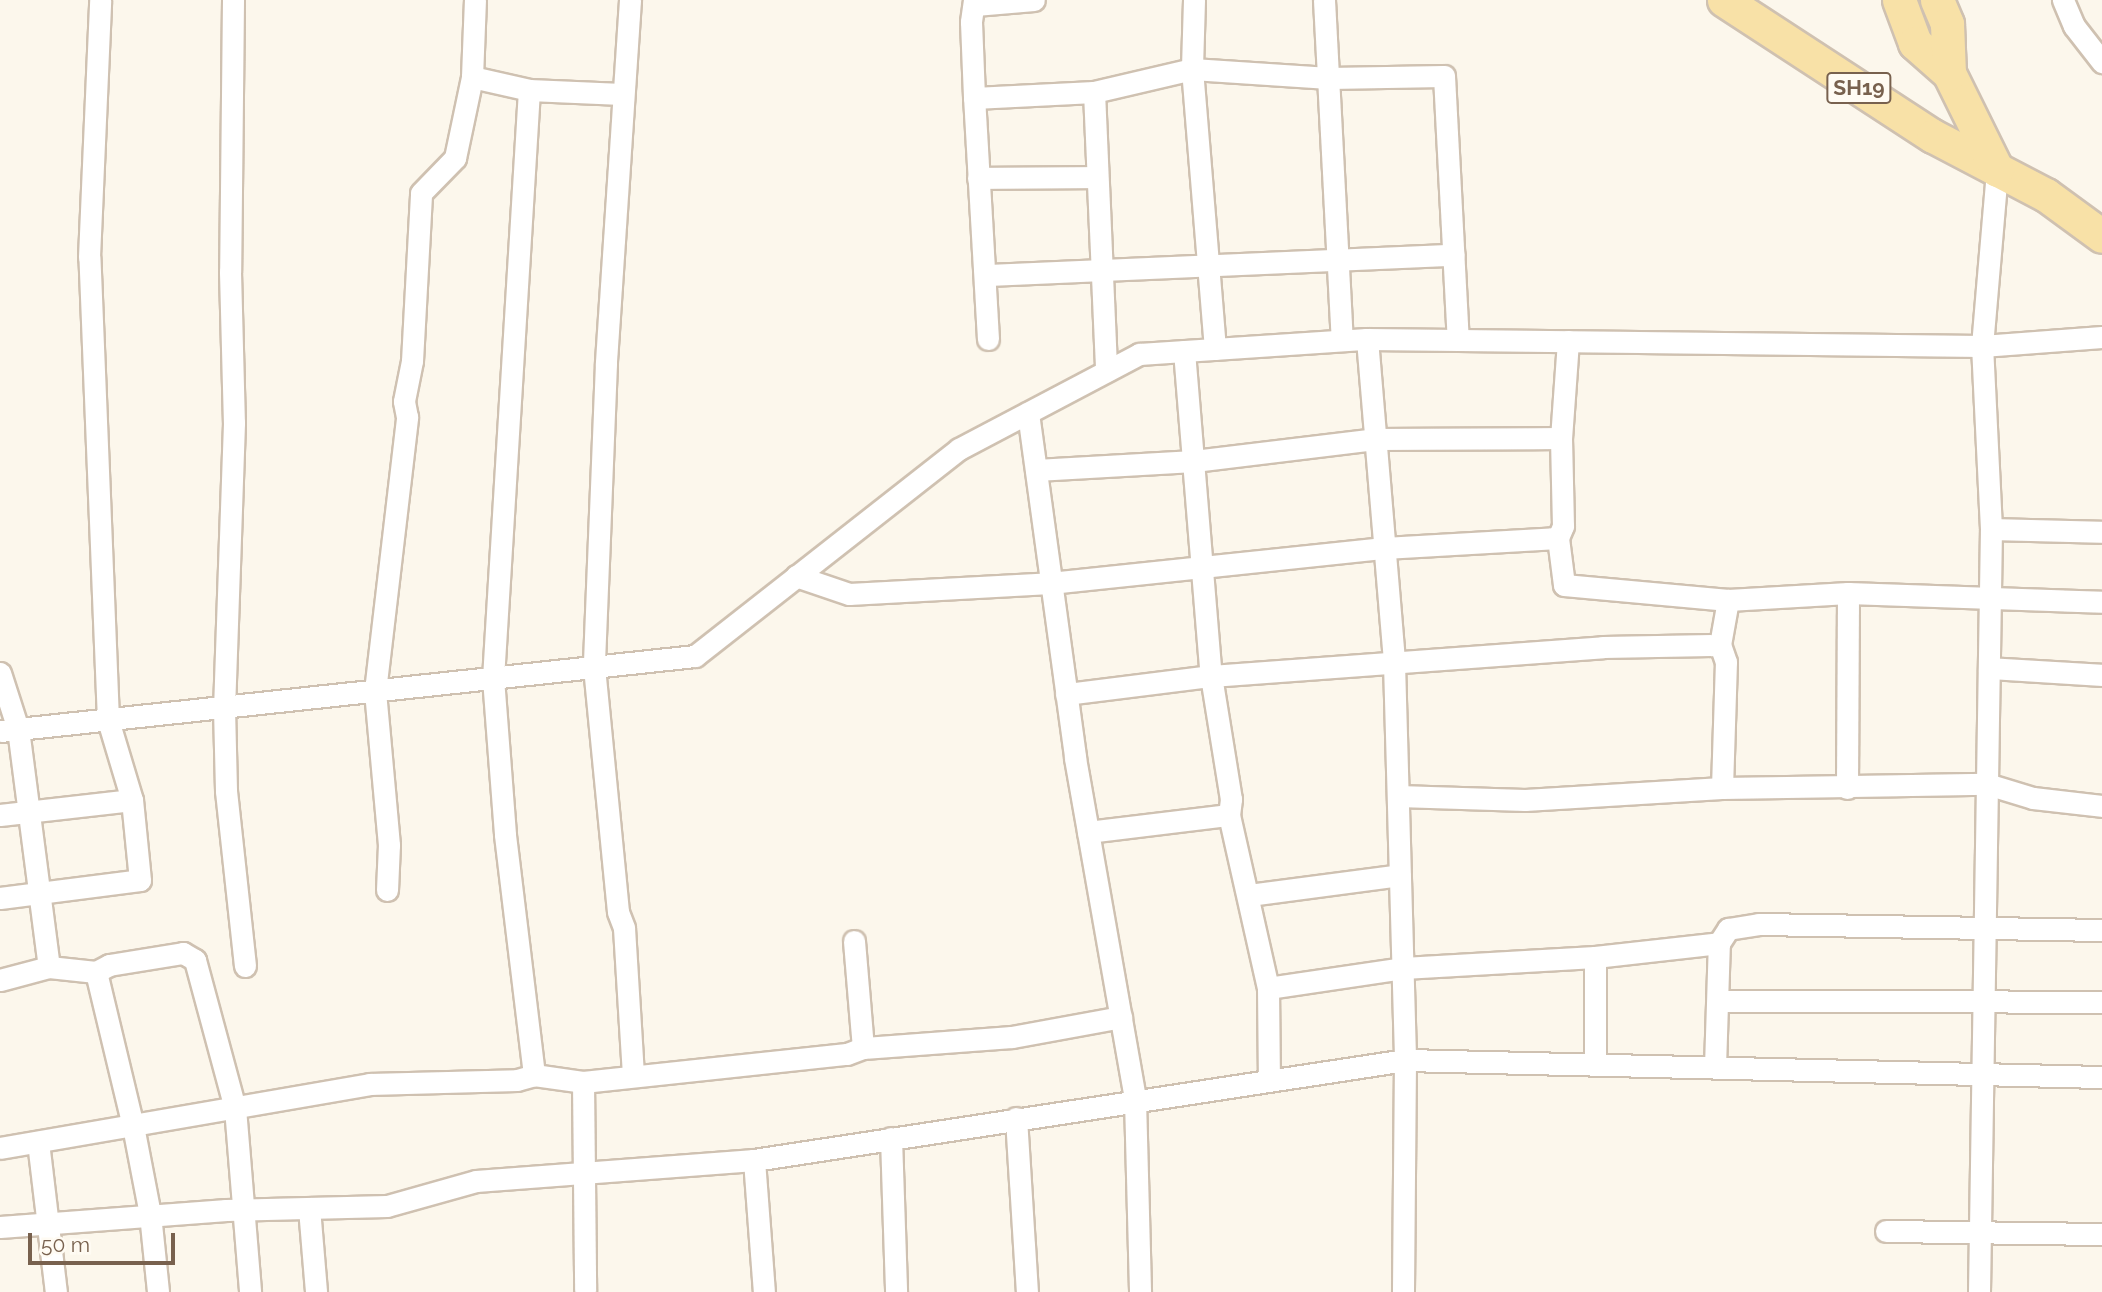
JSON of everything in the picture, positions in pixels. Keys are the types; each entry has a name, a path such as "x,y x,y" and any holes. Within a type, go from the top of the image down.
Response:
{"main road":[{"name":"SH19","path":"1724,0 1933,136 2046,195 2098,228"},
{"path":"1899,0 1915,43 1949,73 1997,170"},
{"path":"1937,0 1947,24 1949,73"}],"street":[{"path":"0,898 40,895 140,880 132,800 108,720 89,257 100,0"},
{"path":"233,0 230,272 234,423 224,708 226,791 245,966"},
{"path":"387,890 389,845 375,691 407,417 404,401 412,361 421,192 455,158 472,77 475,0"},
{"path":"630,0 622,94 594,667 618,912 624,928 633,1075"},
{"path":"988,339 987,275 978,178 971,22 974,2 1034,0"},
{"path":"1194,0 1192,69 1215,349"},
{"path":"1324,0 1340,259 1342,340"},
{"path":"2063,0 2093,32 2102,62"},
{"path":"975,98 1094,92 1192,69 1329,78 1444,76 1458,340"},
{"path":"472,77 529,90 622,94"},
{"path":"529,90 493,678 505,835 534,1074"},
{"path":"1094,92 1098,270 1106,371"},
{"path":"1979,1292 1991,529 1982,346 1997,170"},
{"path":"978,178 1096,177"},
{"path":"987,275 1208,262 1454,255"},
{"path":"9,730 695,656 959,449 1139,354 1367,339 1982,346 2102,337"},
{"path":"1367,339 1394,663 1405,1060 1403,1292"},
{"path":"1568,341 1561,438 1563,526 1558,538 1564,585 1572,589 1728,600 1848,593 2102,602"},
{"path":"1184,351 1194,461 1199,566 1231,799 1228,815 1249,895 1268,988 1269,1080"},
{"path":"1028,413 1066,694 1135,1100 1140,1292"},
{"path":"1036,470 1194,461 1376,439 1561,438"},
{"path":"1991,529 2102,533"},
{"path":"796,576 849,594 1051,581 1384,548 1558,538"},
{"path":"1847,788 1848,593"},
{"path":"1722,788 1726,662 1720,645 1728,600"},
{"path":"1066,694 1212,676 1603,647 1720,645"},
{"path":"1989,668 2102,675"},
{"path":"0,673 9,730 31,812 49,967"},
{"path":"1398,796 1525,800 1722,788 1987,784 2033,798 2102,806"},
{"path":"0,815 132,800"},
{"path":"1088,832 1228,815"},
{"path":"1249,895 1400,876"},
{"path":"1715,1068 1719,943 1728,929 1759,924 2102,930"},
{"path":"854,941 863,1048"},
{"path":"1268,988 1403,968 1595,957 1719,943"},
{"path":"0,980 49,967 96,972 109,965 183,953 195,960 235,1108 250,1292"},
{"path":"1595,957 1595,1063"},
{"path":"96,972 133,1126 150,1214 158,1292"},
{"path":"1719,1001 1984,999 2102,1002"},
{"path":"0,1148 369,1084 517,1080 534,1074 583,1083 633,1075 847,1054 863,1048 1012,1037 1121,1017"},
{"path":"0,1227 150,1214 387,1206 476,1181 754,1160 1405,1060 2102,1077"},
{"path":"583,1083 585,1290"},
{"path":"1016,1118 1027,1292"},
{"path":"891,1138 896,1292"},
{"path":"38,1142 56,1292"},
{"path":"754,1160 764,1292"},
{"path":"309,1208 316,1292"},
{"path":"1886,1231 1980,1230 2102,1234"}]}
